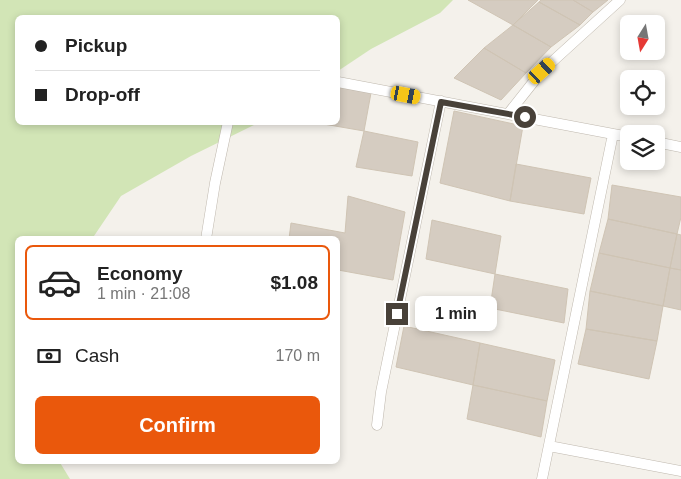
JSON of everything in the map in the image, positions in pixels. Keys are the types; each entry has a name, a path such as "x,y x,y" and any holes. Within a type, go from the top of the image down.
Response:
{"street":[{"path":"508,114 542,71 620,0"},
{"path":"340,82 620,135"},
{"path":"377,425 381,392 441,102"},
{"path":"206,236 227,125"},
{"path":"542,479 613,134"},
{"path":"665,144 681,147"},
{"path":"548,446 681,471"}],"green space":[{"path":"0,0 453,0 440,13 371,49 340,70 340,15 15,15 15,125 254,125 191,156 121,196 94,236 15,236 15,464 61,464 70,479 0,479"}],"building":[{"path":"468,0 538,0 513,25"},
{"path":"541,0 573,0 593,12 580,25 539,2"},
{"path":"573,0 608,0 593,12"},
{"path":"539,2 580,25 551,47 513,25"},
{"path":"513,25 551,47 526,73 484,48"},
{"path":"484,48 526,73 501,100 454,78"},
{"path":"340,87 371,93 364,131 329,125 340,125"},
{"path":"454,111 523,126 510,201 440,183"},
{"path":"364,131 418,142 412,176 356,167"},
{"path":"516,164 591,178 584,214 510,201"},
{"path":"612,185 681,197 681,217 677,234 608,219"},
{"path":"348,196 405,212 393,280 340,270 340,236 289,236 291,223 345,233"},
{"path":"608,219 677,234 670,268 599,253"},
{"path":"432,220 501,236 495,274 426,259"},
{"path":"677,234 681,235 681,270 670,268"},
{"path":"599,253 670,268 663,306 590,291"},
{"path":"670,268 681,270 681,310 663,306"},
{"path":"495,274 568,289 564,323 490,308"},
{"path":"590,291 663,306 657,341 586,329"},
{"path":"404,326 480,343 473,385 396,367"},
{"path":"586,329 657,341 649,379 578,364"},
{"path":"480,343 555,360 547,401 473,385"},
{"path":"473,385 547,401 541,437 467,419"}],"route":[{"path":"397,314 441,102 525,117"}]}
